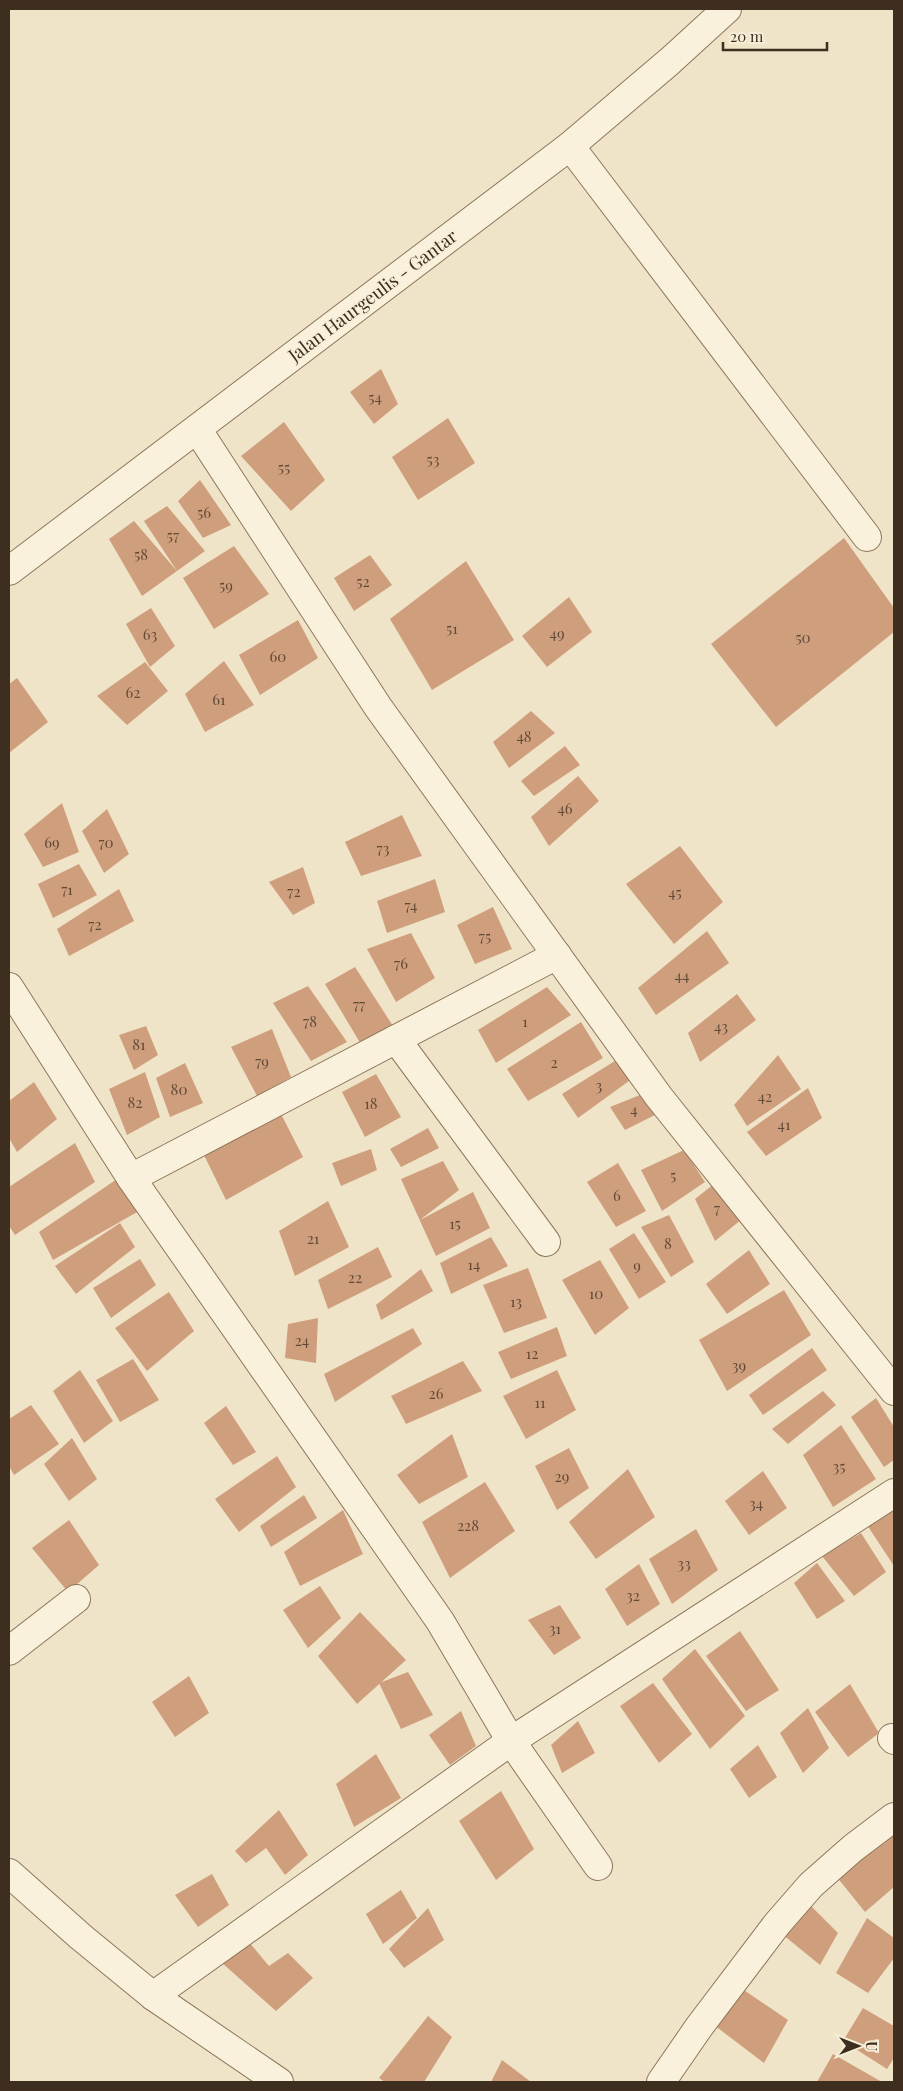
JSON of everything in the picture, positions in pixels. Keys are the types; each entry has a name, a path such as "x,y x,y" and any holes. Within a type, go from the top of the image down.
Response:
{"street":[{"name":"Jalan Haurgeulis - Gantar","path":"9,571 570,146 670,61 727,9"},
{"path":"570,146 867,537"},
{"path":"197,429 378,707 659,1097 894,1391"},
{"path":"131,1178 557,955"},
{"path":"9,987 131,1178 440,1621 511,1740 598,1866"},
{"path":"396,1039 546,1242"},
{"path":"153,1996 511,1740 894,1493"},
{"path":"9,1651 76,1599"},
{"path":"661,2082 699,2027 788,1911 811,1885 853,1848 894,1817"},
{"path":"9,1873 81,1937 153,1996 279,2082"}],"building":[{"path":"381,369 398,404 374,424 350,392"},
{"path":"448,418 475,463 418,500 392,457"},
{"path":"284,422 325,480 291,511 241,456"},
{"path":"200,480 231,525 203,538 178,501"},
{"path":"167,506 205,551 177,571 144,521"},
{"path":"134,521 177,571 142,596 109,539"},
{"path":"844,538 894,608 894,632 776,727 711,644"},
{"path":"234,546 269,594 214,629 183,578"},
{"path":"370,555 392,585 354,611 334,578"},
{"path":"466,561 514,640 432,690 390,619"},
{"path":"569,597 592,632 547,667 522,636"},
{"path":"151,608 175,646 150,667 126,624"},
{"path":"298,620 318,658 260,695 239,655"},
{"path":"224,661 254,705 205,732 185,694"},
{"path":"145,662 168,691 127,725 97,696"},
{"path":"17,678 48,722 9,753 9,684"},
{"path":"531,711 555,733 509,768 493,742"},
{"path":"565,746 580,765 534,796 521,781"},
{"path":"578,776 599,801 549,846 531,817"},
{"path":"62,803 79,852 43,867 24,834"},
{"path":"107,809 129,854 104,873 82,831"},
{"path":"402,815 422,856 361,876 345,842"},
{"path":"680,846 723,902 674,944 626,884"},
{"path":"79,864 97,895 53,918 38,884"},
{"path":"303,867 315,903 293,915 269,882"},
{"path":"435,879 445,912 387,933 377,901"},
{"path":"119,889 134,921 69,956 57,929"},
{"path":"493,907 512,949 475,964 457,925"},
{"path":"707,931 729,963 656,1015 638,988"},
{"path":"411,933 435,978 396,1002 367,949"},
{"path":"355,967 393,1026 362,1046 325,984"},
{"path":"308,986 347,1042 311,1061 273,1003"},
{"path":"547,987 571,1015 496,1063 478,1030"},
{"path":"737,994 756,1020 700,1062 688,1033"},
{"path":"581,1022 603,1058 528,1101 507,1069"},
{"path":"146,1026 158,1055 134,1070 119,1035"},
{"path":"272,1029 291,1077 257,1096 231,1047"},
{"path":"778,1055 801,1089 747,1126 734,1105"},
{"path":"618,1059 633,1078 578,1118 562,1094"},
{"path":"185,1063 203,1103 170,1117 156,1078"},
{"path":"145,1072 160,1117 127,1135 109,1089"},
{"path":"376,1074 401,1117 365,1137 342,1092"},
{"path":"34,1082 57,1119 17,1152 9,1138 9,1101"},
{"path":"808,1088 822,1118 766,1156 747,1132"},
{"path":"640,1095 659,1113 625,1130 610,1107"},
{"path":"281,1114 303,1157 226,1200 203,1153"},
{"path":"428,1128 439,1148 401,1167 390,1149"},
{"path":"75,1143 95,1182 15,1235 9,1226 9,1187"},
{"path":"371,1149 377,1170 341,1186 332,1163"},
{"path":"684,1150 705,1182 662,1211 641,1170"},
{"path":"443,1161 459,1190 420,1220 473,1192 490,1228 436,1256 401,1179"},
{"path":"618,1163 646,1211 616,1227 587,1182"},
{"path":"120,1177 139,1211 53,1260 39,1232"},
{"path":"714,1184 742,1219 715,1241 695,1199"},
{"path":"328,1201 349,1247 295,1276 279,1231"},
{"path":"669,1215 694,1262 671,1277 641,1227"},
{"path":"120,1223 135,1247 76,1294 55,1266"},
{"path":"634,1233 666,1282 639,1299 609,1249"},
{"path":"491,1237 508,1266 451,1294 440,1263"},
{"path":"378,1247 392,1277 328,1309 318,1280"},
{"path":"749,1250 770,1284 727,1314 706,1284"},
{"path":"140,1259 156,1285 111,1318 93,1288"},
{"path":"600,1260 629,1308 595,1335 562,1280"},
{"path":"528,1268 547,1318 504,1333 483,1285"},
{"path":"421,1269 433,1291 381,1320 376,1305"},
{"path":"784,1290 811,1335 727,1391 699,1340"},
{"path":"169,1292 194,1331 147,1371 115,1328"},
{"path":"318,1318 316,1363 285,1358 288,1324"},
{"path":"557,1327 567,1356 511,1379 498,1352"},
{"path":"413,1328 422,1344 335,1402 324,1374"},
{"path":"812,1348 827,1370 763,1415 749,1395"},
{"path":"133,1359 159,1400 120,1422 96,1380"},
{"path":"463,1361 482,1391 406,1424 391,1396"},
{"path":"80,1370 113,1421 84,1443 53,1391"},
{"path":"557,1370 576,1410 526,1439 503,1396"},
{"path":"823,1391 836,1405 788,1444 772,1429"},
{"path":"876,1398 894,1427 894,1460 884,1467 851,1417"},
{"path":"31,1405 59,1444 14,1475 9,1466 9,1419"},
{"path":"226,1406 256,1452 233,1465 204,1423"},
{"path":"841,1425 876,1479 833,1507 803,1455"},
{"path":"452,1434 468,1477 419,1504 397,1475"},
{"path":"72,1438 97,1479 69,1501 44,1464"},
{"path":"569,1448 589,1488 557,1510 535,1466"},
{"path":"277,1456 296,1487 239,1532 215,1499"},
{"path":"628,1469 655,1517 596,1559 569,1522"},
{"path":"763,1471 787,1508 749,1535 725,1501"},
{"path":"485,1482 515,1531 450,1578 422,1522"},
{"path":"304,1495 317,1518 271,1547 260,1526"},
{"path":"894,1506 894,1566 867,1525"},
{"path":"343,1510 363,1554 300,1586 284,1552"},
{"path":"69,1520 99,1565 68,1592 32,1548"},
{"path":"696,1529 718,1570 672,1604 649,1559"},
{"path":"861,1533 886,1572 854,1596 822,1556"},
{"path":"817,1563 845,1601 817,1619 794,1583"},
{"path":"639,1564 660,1604 627,1626 605,1589"},
{"path":"320,1586 341,1618 308,1648 283,1610"},
{"path":"560,1605 581,1638 554,1655 528,1620"},
{"path":"360,1612 406,1660 357,1704 318,1656"},
{"path":"740,1631 779,1690 746,1711 706,1656"},
{"path":"695,1649 745,1716 710,1749 662,1679"},
{"path":"408,1672 433,1715 401,1729 379,1683"},
{"path":"189,1676 209,1713 175,1737 152,1702"},
{"path":"653,1683 692,1734 659,1763 620,1706"},
{"path":"850,1684 879,1733 848,1757 815,1712"},
{"path":"808,1708 829,1748 803,1773 780,1733"},
{"path":"461,1711 476,1746 450,1765 429,1735"},
{"path":"578,1721 595,1753 562,1773 551,1745"},
{"path":"758,1745 777,1777 749,1798 730,1769"},
{"path":"376,1754 401,1798 354,1827 336,1784"},
{"path":"501,1791 534,1849 496,1880 459,1821"},
{"path":"279,1810 308,1855 285,1875 266,1848 246,1863 235,1851"},
{"path":"894,1830 894,1887 865,1912 836,1876"},
{"path":"212,1874 229,1905 198,1927 175,1895"},
{"path":"401,1890 417,1918 383,1944 366,1914"},
{"path":"807,1902 838,1933 820,1965 782,1934"},
{"path":"428,1908 444,1940 404,1968 389,1949"},
{"path":"867,1918 894,1938 894,1958 868,1993 836,1973"},
{"path":"249,1942 269,1966 288,1953 313,1978 276,2011 221,1962"},
{"path":"732,1982 788,2020 764,2063 710,2022"},
{"path":"863,2008 894,2026 894,2058 887,2069 843,2041"},
{"path":"428,2016 452,2037 424,2082 385,2082 379,2078"},
{"path":"833,2054 882,2082 817,2082"},
{"path":"502,2060 531,2082 491,2082"}]}
